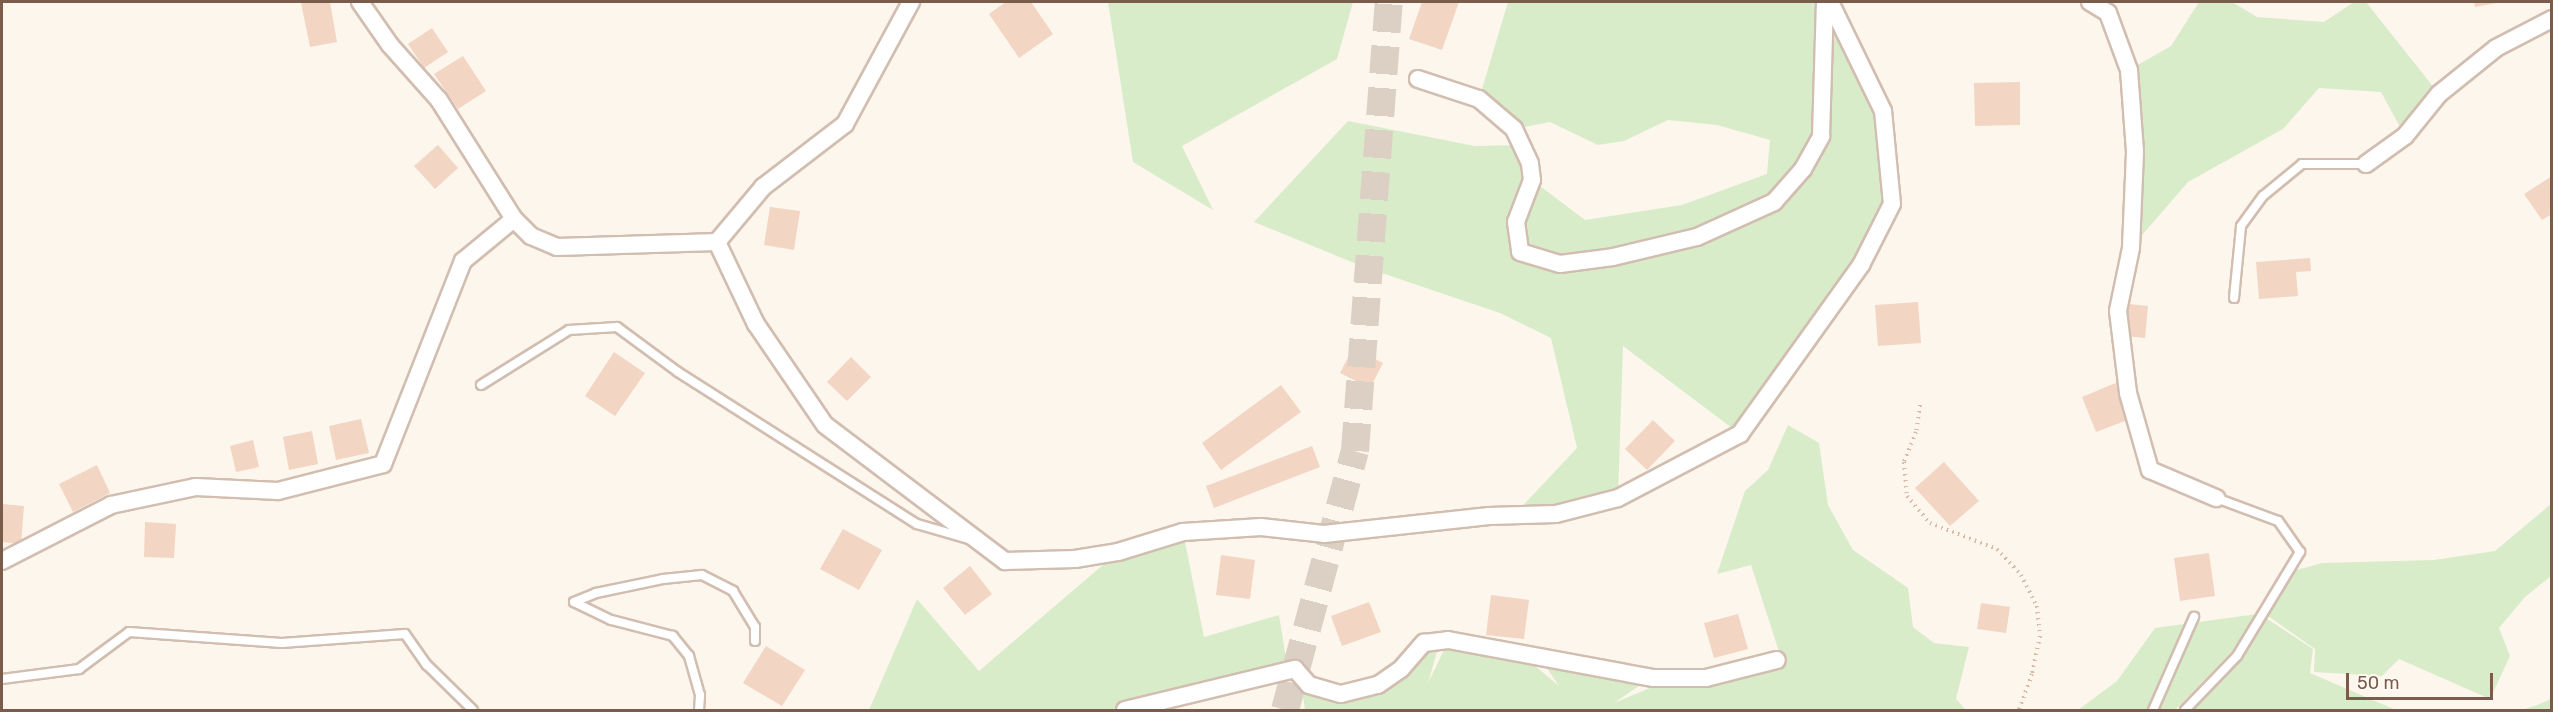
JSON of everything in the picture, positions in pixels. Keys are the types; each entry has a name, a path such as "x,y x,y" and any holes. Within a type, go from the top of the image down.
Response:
{"street":[{"path":"360,2 390,45 440,100 514,219 531,236 557,247 664,247 717,242 763,187 844,124 911,2"},
{"path":"1418,79 1479,99 1514,129 1530,164 1532,180 1516,222 1520,252 1560,264 1613,257 1697,237 1774,202 1803,169 1821,136 1825,2"},
{"path":"717,242 756,324 825,424 1005,561 1075,559 1118,552 1183,532 1261,527 1324,534 1489,516 1556,514 1618,498 1740,434 1862,266 1892,204 1883,111 1830,2"},
{"path":"2090,2 2108,13 2129,70 2135,152 2131,248 2118,312 2128,393 2150,470 2216,498"},
{"path":"2366,164 2405,136 2439,94 2496,48 2552,19"},
{"path":"2,561 111,505 196,487 278,491 383,464 464,261 514,219"},
{"path":"1125,711 1295,669 1310,686 1341,694 1378,685 1401,669 1424,643 1448,640 1654,678 1706,678 1777,660"}],"lane":[{"path":"2234,298 2241,226 2263,196 2302,164 2366,164"},
{"path":"481,385 569,330 617,327 678,372 917,524 978,542"},
{"path":"2185,711 2237,656 2300,552 2278,521 2216,498"},
{"path":"699,711 700,695 689,656 673,636 611,620 574,602 596,593 663,579 702,575 734,591 755,627 755,641"},
{"path":"2153,711 2194,617"},
{"path":"2,679 79,669 129,632 282,643 405,633 427,665 473,711"}],"path":[{"path":"1920,405 1916,432 1904,462 1907,496 1930,524 1997,549 2021,575 2037,606 2040,636 2032,674 2019,711"}],"green space":[{"path":"1108,2 1353,2 1337,59 1182,146 1213,210 1133,162"},
{"path":"1508,2 1830,2 1883,111 1892,204 1740,434 1623,346 1618,498 1514,515 1577,448 1551,338 1500,313 1364,267 1254,222 1348,121 1475,146 1521,145 1532,180 1585,220 1682,205 1767,174 1770,140 1717,125 1668,120 1624,141 1598,145 1550,122 1514,129 1479,99"},
{"path":"2199,2 2232,2 2257,17 2324,22 2354,2 2366,2 2439,94 2405,136 2381,92 2319,88 2283,129 2188,182 2131,248 2129,70 2171,46"},
{"path":"1788,425 1819,443 1828,505 1853,550 1908,588 1913,627 1934,643 1969,647 1956,699 1966,710 1305,710 1301,684 1379,688 1426,645 1439,645 1428,683 1447,644 1528,660 1559,686 1544,664 1646,681 1614,703 1657,685 1782,661 1751,565 1717,574 1745,491 1768,470"},
{"path":"2551,504 2551,576 2525,597 2499,628 2510,656 2490,699 2399,659 2382,676 2314,672 2315,649 2268,616 2293,571 2322,563 2434,560 2495,551"},
{"path":"1183,532 1204,637 1279,615 1287,665 1125,710 869,710 917,599 979,671 1118,552"},
{"path":"2257,614 2232,651 2175,710 2078,710 2117,681 2155,628"},
{"path":"2266,618 2313,649 2310,673 2396,710 2190,710 2238,658"},
{"path":"2551,699 2551,710 2522,710 2537,705"}],"building":[{"path":"330,2 337,42 310,47 301,3"},
{"path":"1006,2 1031,2 1053,34 1019,58 989,14"},
{"path":"1422,2 1459,2 1442,50 1409,39"},
{"path":"2474,2 2497,2 2497,3 2475,7"},
{"path":"432,28 448,52 424,68 408,44"},
{"path":"463,56 486,91 458,109 434,74"},
{"path":"2020,82 2020,125 1975,126 1974,83"},
{"path":"438,145 458,168 435,189 414,166"},
{"path":"2552,176 2552,214 2542,220 2524,194"},
{"path":"770,207 800,211 794,250 764,245"},
{"path":"2310,258 2311,271 2296,272 2298,296 2259,299 2256,262"},
{"path":"1918,302 1921,343 1878,346 1875,305"},
{"path":"2129,304 2148,306 2145,338 2126,336"},
{"path":"1353,348 1383,363 1370,388 1340,373"},
{"path":"614,352 645,373 615,416 585,396"},
{"path":"851,357 871,377 847,401 827,382"},
{"path":"2118,382 2133,418 2096,432 2082,397"},
{"path":"1281,385 1301,412 1221,470 1202,443"},
{"path":"361,419 369,453 336,460 329,426"},
{"path":"1653,420 1675,441 1647,470 1625,449"},
{"path":"312,431 318,464 289,470 283,437"},
{"path":"253,440 259,467 236,472 230,446"},
{"path":"1312,446 1320,467 1214,508 1206,486"},
{"path":"1944,462 1979,501 1950,526 1915,488"},
{"path":"97,465 110,493 73,512 59,484"},
{"path":"2,504 24,506 21,544 2,542"},
{"path":"145,522 176,524 174,558 144,557"},
{"path":"843,529 882,550 859,590 820,569"},
{"path":"2209,553 2215,596 2180,601 2174,558"},
{"path":"1221,555 1255,560 1250,599 1216,595"},
{"path":"970,566 992,594 965,615 943,588"},
{"path":"1491,595 1529,600 1524,639 1486,635"},
{"path":"1369,602 1381,632 1342,646 1331,616"},
{"path":"1981,603 2010,607 2006,633 1977,629"},
{"path":"1738,614 1748,649 1714,658 1704,623"},
{"path":"766,646 805,670 782,706 743,683"}],"tunnel":[{"path":"1285,710 1355,451 1389,2"}]}
